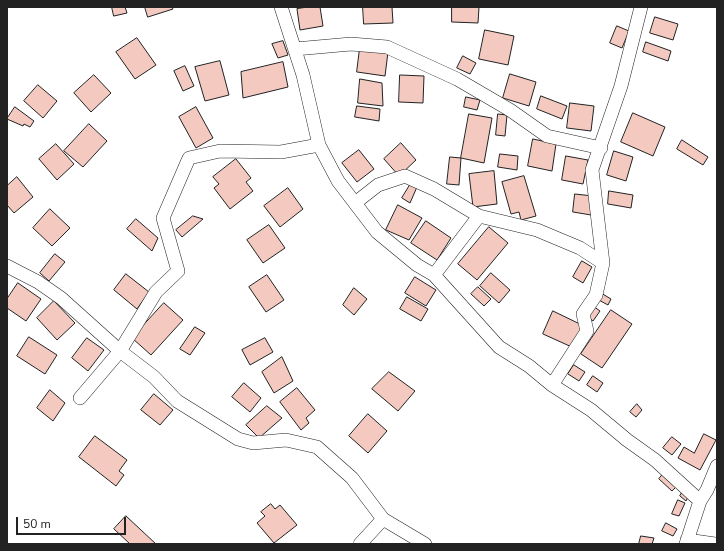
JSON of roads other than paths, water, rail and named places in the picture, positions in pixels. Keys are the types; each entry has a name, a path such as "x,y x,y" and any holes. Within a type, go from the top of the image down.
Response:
{"street":[{"path":"281,7 303,75 319,145 338,180 377,232 417,265 434,275 499,347 529,366 552,386 591,410 627,440 655,460 700,501"},
{"path":"552,386 587,331 583,314 596,295 603,263 592,170 601,148 621,86 640,7"},
{"path":"295,49 351,44 387,47 457,79 510,110 547,136 601,148"},
{"path":"80,398 120,351 156,292 178,271 163,218 189,158 220,151 281,152 319,145"},
{"path":"355,203 378,185 404,176 434,189 479,216 537,230 580,248 603,263"},
{"path":"434,275 479,216"},
{"path":"7,266 38,282 62,298 120,351 154,377 177,401 238,439 253,443 286,440 317,447 352,478 383,519 425,544"},
{"path":"715,544 687,542 700,501 707,490 717,466"},
{"path":"360,544 383,519"}]}
